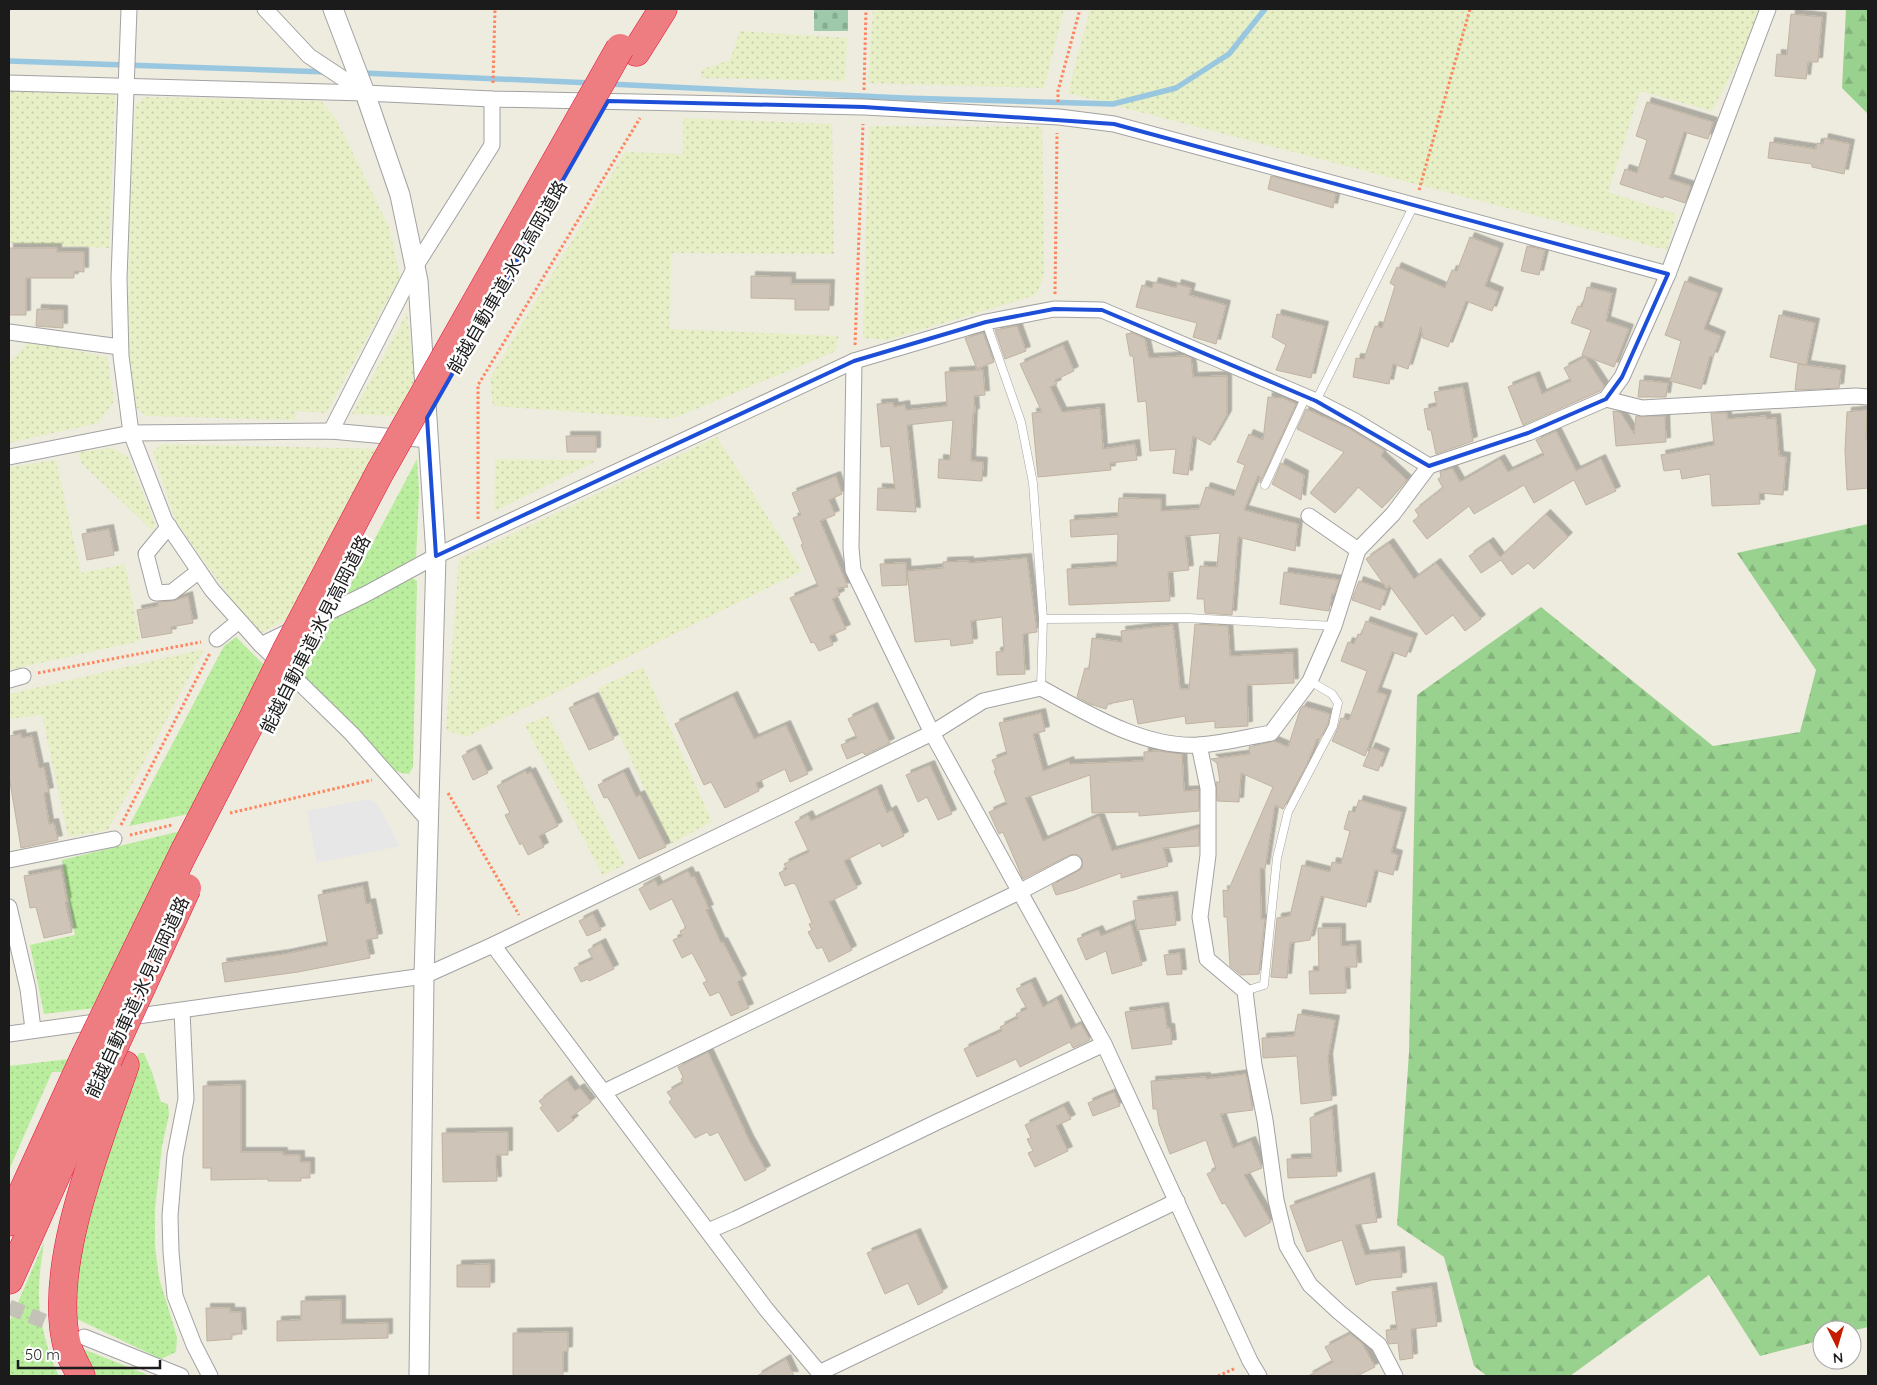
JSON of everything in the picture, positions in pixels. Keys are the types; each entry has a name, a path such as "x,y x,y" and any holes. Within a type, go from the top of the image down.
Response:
{"highway":[{"name":"能越自動車道;氷見高岡道路","path":"9,1280 106,1060 228,800 436,400 628,50 644,9"},
{"name":"能越自動車道;氷見高岡道路","path":"9,1222 106,1060 183,854 291,641 380,472 628,50 663,9"},
{"path":"81,1376 66,1342 62,1293 71,1236 90,1169 106,1060"}],"street":[{"path":"129,9 119,278 120,347 131,434 168,526 212,590 260,644 352,734 428,820"},
{"path":"265,9 309,56 365,93"},
{"path":"333,9 365,93 400,195 418,281 429,440 436,556 424,976 419,1376"},
{"path":"9,1034 32,1029 182,1011 424,976 493,945 932,733 983,701 1041,688 1090,715 1142,738 1199,745 1271,733 1310,681 1334,626 1358,550 1393,514 1429,466 1528,433 1606,399 1622,377 1668,274 1768,9"},
{"path":"9,82 365,93 492,99 864,107 1059,117 1114,124 1668,274"},
{"path":"331,431 416,267 492,145 492,99"},
{"path":"260,644 366,594 436,556 854,361 986,322 1054,310 1102,310 1311,399 1355,421 1429,466"},
{"path":"9,332 120,347"},
{"path":"854,361 851,548 853,570 895,661 932,733 1104,1044 1250,1361 1259,1376"},
{"path":"1606,399 1642,408 1856,396 1868,397"},
{"path":"9,457 131,434 331,431 429,440"},
{"path":"1309,516 1358,550"},
{"path":"168,526 146,554 156,593 172,592 199,571"},
{"path":"217,640 239,621"},
{"path":"1199,745 1208,788 1208,855 1200,918 1207,959 1245,991 1254,1065 1265,1120 1276,1200 1287,1246 1310,1284 1339,1312 1379,1345 1395,1376"},
{"path":"9,860 114,839"},
{"path":"604,1092 1019,892 1074,863"},
{"path":"9,907 28,989 32,1029"},
{"path":"493,945 766,1309 820,1375 1176,1201"},
{"path":"182,1011 186,1098 175,1155 170,1216 171,1252 175,1296 194,1345 210,1376"},
{"path":"708,1231 1104,1044"},
{"path":"84,1337 181,1376"}],"lane":[{"path":"1265,485 1414,205"},
{"path":"986,322 1021,422 1033,483 1043,619 1041,688"},
{"path":"1043,619 1188,618 1334,626"},
{"path":"1245,991 1264,986 1277,858 1288,812 1333,726 1338,703 1332,694 1310,681"}],"path":[{"path":"492,99 495,9"},
{"path":"854,361 866,9"},
{"path":"1058,91 1080,9"},
{"path":"1414,205 1470,9"},
{"path":"478,537 478,385 649,102"},
{"path":"1054,310 1056,143 1059,117"},
{"path":"16,678 217,640"},
{"path":"114,839 217,640"},
{"path":"227,814 390,776"},
{"path":"429,787 445,788 527,928"},
{"path":"114,839 173,825"}],"highlighted area":[{"path":"608,101 864,107 1114,124 1668,274 1622,377 1606,399 1528,433 1429,466 1316,401 1102,310 1054,309 986,322 854,361 436,556 427,418"}],"green space":[{"path":"814,9 848,9 848,31 814,31"},
{"path":"873,9 1064,9 1044,88 868,83"},
{"path":"1090,9 1765,9 1712,111 1640,91 1608,192 1676,214 1667,250 1068,93"},
{"path":"1846,9 1868,9 1868,114 1842,88"},
{"path":"740,31 847,38 845,81 701,78 701,70 730,60"},
{"path":"9,91 115,95 109,248 9,243"},
{"path":"145,97 321,101 336,119 389,227 400,277 326,413 296,411 295,420 146,416 135,406 128,353 129,225 135,105"},
{"path":"683,118 832,124 834,254 671,253 670,329 838,336 836,351 672,419 493,406 490,378 625,152 683,154"},
{"path":"869,126 1042,127 1044,277 1036,295 887,340 863,338"},
{"path":"407,313 416,384 398,416 352,414"},
{"path":"29,341 107,357 114,401 98,423 9,443 9,364"},
{"path":"717,437 802,571 466,737 446,730 459,559"},
{"path":"162,444 380,449 291,617 261,633 232,600 176,522 153,452"},
{"path":"112,448 128,457 155,523 153,531 82,464 78,452"},
{"path":"417,459 419,491 416,559 344,597"},
{"path":"495,459 598,460 494,511"},
{"path":"56,460 81,573 125,564 140,641 9,670 9,467"},
{"path":"1868,524 1868,1327 1862,1328 1862,1320 1812,1320 1812,1343 1760,1356 1709,1275 1570,1376 1487,1376 1474,1366 1444,1257 1397,1225 1409,1053 1417,695 1541,607 1713,746 1800,732 1816,670 1737,553"},
{"path":"411,577 417,581 413,767 409,774 390,769 367,740 304,676 334,615"},
{"path":"236,637 265,666 194,813 129,826 224,646"},
{"path":"204,649 108,830 68,837 42,715 9,719 9,694"},
{"path":"643,667 712,822 670,844 598,688"},
{"path":"548,716 625,864 603,876 525,725"},
{"path":"185,830 96,1008 44,1014 30,945 75,935 62,860"},
{"path":"139,1053 144,1053 161,1102 168,1104 169,1115 162,1146 155,1209 155,1246 159,1278 177,1337 176,1352 161,1359 75,1318 71,1284 115,1117"},
{"path":"69,1059 62,1072 52,1072 9,1170 9,1066"},
{"path":"44,1242 39,1283 40,1311 47,1345 59,1376 9,1376 9,1323"},
{"path":"83,1349 148,1375 151,1376 96,1376"}],"shaded area":[{"path":"369,799 378,805 400,846 317,863 307,811"}],"building":[{"path":"1791,14 1822,17 1818,62 1808,62 1806,79 1775,76 1777,54 1787,55"},
{"path":"1647,102 1713,122 1708,139 1684,132 1669,179 1691,186 1685,203 1620,184 1625,169 1637,173 1647,140 1636,136"},
{"path":"1824,138 1850,144 1844,174 1812,167 1812,164 1768,158 1770,142 1816,149 1817,143 1823,144"},
{"path":"1271,176 1336,194 1333,208 1268,189"},
{"path":"1470,237 1499,248 1485,286 1499,292 1492,311 1466,301 1448,347 1423,338 1421,327 1408,369 1393,364 1389,384 1353,377 1356,358 1364,359 1375,326 1382,328 1395,286 1390,283 1397,267 1445,288 1452,270 1457,271"},
{"path":"1527,246 1545,250 1539,275 1521,271"},
{"path":"9,248 57,248 57,252 84,252 84,272 74,271 74,278 26,278 26,315 9,315"},
{"path":"751,276 791,277 791,284 830,284 829,310 795,310 795,299 751,298"},
{"path":"1685,281 1718,293 1704,329 1721,336 1713,357 1710,356 1701,389 1670,381 1681,341 1665,335"},
{"path":"1154,282 1176,288 1177,284 1191,288 1189,295 1226,305 1216,344 1193,337 1197,323 1136,307 1142,285 1152,288"},
{"path":"1587,287 1612,293 1606,321 1629,329 1614,367 1582,355 1591,330 1571,323 1578,306 1582,307"},
{"path":"37,309 63,310 63,328 36,326"},
{"path":"1277,314 1324,326 1311,378 1276,370 1286,345 1272,337"},
{"path":"1779,315 1815,323 1806,365 1770,357"},
{"path":"1017,326 1026,351 1005,359 995,330"},
{"path":"983,333 994,362 977,369 965,338"},
{"path":"1133,333 1145,339 1149,358 1185,356 1191,358 1193,377 1227,376 1227,415 1210,445 1193,436 1188,475 1173,473 1176,449 1150,451 1146,401 1138,402 1133,356 1130,356 1126,334"},
{"path":"1063,345 1074,371 1055,380 1057,384 1050,387 1062,412 1100,408 1103,449 1135,444 1137,460 1110,463 1111,470 1038,477 1032,413 1042,412 1020,364"},
{"path":"1585,357 1604,386 1600,391 1523,425 1508,387 1535,376 1542,394 1571,381 1564,368"},
{"path":"1798,364 1841,370 1839,388 1795,390"},
{"path":"983,370 985,395 974,396 975,413 973,413 971,461 983,462 982,481 938,478 939,459 950,460 953,420 907,425 916,512 877,510 878,488 895,489 890,446 881,447 877,404 893,403 894,407 905,405 906,410 947,406 945,372"},
{"path":"1640,380 1668,383 1666,397 1638,397"},
{"path":"1463,387 1473,441 1436,454 1431,430 1428,430 1424,409 1437,406 1434,392"},
{"path":"1268,397 1283,398 1296,404 1260,483 1260,477 1258,476 1244,510 1298,524 1295,551 1238,537 1232,615 1205,613 1204,599 1197,599 1200,566 1217,567 1220,533 1185,536 1189,570 1168,572 1170,601 1069,605 1067,569 1117,566 1118,534 1071,537 1070,520 1118,517 1119,498 1161,499 1161,511 1199,509 1206,487 1234,496 1245,465 1237,462 1249,434 1263,440"},
{"path":"1306,409 1350,429 1384,450 1381,456 1407,480 1382,508 1358,487 1335,513 1310,493 1344,452 1297,429"},
{"path":"1867,410 1868,488 1847,490 1845,450 1847,412"},
{"path":"1613,411 1620,412 1634,434 1636,416 1665,416 1666,442 1616,446"},
{"path":"1711,413 1727,413 1727,419 1766,416 1766,419 1776,418 1779,456 1786,457 1783,495 1759,493 1760,504 1712,506 1710,474 1682,479 1680,469 1664,471 1661,455 1714,445"},
{"path":"1556,431 1576,471 1601,459 1616,491 1586,505 1574,480 1534,503 1524,485 1474,514 1469,506 1427,539 1413,521 1419,516 1415,510 1443,488 1438,479 1441,477 1440,472 1452,468 1460,482 1500,459 1508,472 1544,455 1536,440"},
{"path":"566,436 596,436 596,452 567,452"},
{"path":"1281,463 1304,475 1301,500 1272,484"},
{"path":"836,476 842,494 829,500 835,515 820,521 848,587 837,588 840,595 832,599 846,629 829,636 833,645 819,651 814,642 811,643 790,598 818,586 801,545 803,544 793,518 801,515 792,493"},
{"path":"1546,514 1568,537 1534,569 1528,563 1512,575 1501,560 1481,573 1469,556 1489,542 1500,557"},
{"path":"109,529 114,555 87,560 82,534"},
{"path":"1389,543 1414,579 1436,563 1481,619 1465,631 1453,615 1426,635 1389,585 1387,589 1366,559"},
{"path":"1027,558 1037,632 1023,634 1025,674 997,675 996,652 1004,651 1002,617 971,621 973,643 951,646 950,639 915,642 907,571 943,568 943,562 969,561 969,563"},
{"path":"906,563 907,585 882,586 880,564"},
{"path":"1284,572 1339,580 1334,594 1332,593 1329,611 1280,604"},
{"path":"1359,581 1387,591 1380,610 1352,600"},
{"path":"188,596 193,623 171,627 172,633 142,638 137,610 158,606 158,602 173,601"},
{"path":"1366,621 1413,638 1406,657 1392,652 1377,692 1387,695 1365,756 1332,741 1341,718 1349,720 1367,671 1341,661 1348,642 1354,644 1358,634 1361,635"},
{"path":"1195,624 1228,626 1230,656 1293,653 1294,683 1247,685 1248,726 1215,728 1215,721 1186,724 1185,716 1138,724 1133,699 1108,704 1106,709 1077,697 1085,668 1089,669 1092,638 1122,642 1121,631 1173,625 1180,689 1189,689"},
{"path":"733,696 754,739 786,725 808,774 790,782 785,769 756,783 759,791 725,808 711,782 704,785 675,724"},
{"path":"594,697 614,739 589,750 569,708"},
{"path":"1303,706 1330,714 1328,724 1319,740 1317,739 1306,766 1283,809 1275,805 1265,869 1260,868 1261,919 1265,919 1259,974 1241,975 1230,966 1227,917 1224,917 1223,890 1228,891 1273,787 1241,773 1239,802 1217,801 1216,782 1220,782 1217,763 1211,759 1250,754 1249,747 1274,741 1288,747"},
{"path":"873,707 890,743 865,755 863,752 847,759 841,745 857,738 848,719"},
{"path":"1041,713 1045,731 1033,734 1043,771 1069,761 1070,764 1144,761 1144,752 1159,751 1182,754 1184,791 1199,790 1199,811 1139,816 1139,812 1092,813 1090,775 1025,798 1043,841 1099,816 1112,851 1199,828 1199,846 1163,848 1168,866 1121,878 1121,873 1056,895 1052,885 1082,868 1082,859 1079,855 1070,855 1023,879 1003,832 999,834 989,812 1007,804 994,771 996,770 992,760 1007,754 999,723"},
{"path":"21,734 22,738 32,736 39,768 44,767 49,792 44,793 49,824 54,823 58,840 21,848 9,776 9,736"},
{"path":"1371,747 1385,753 1378,771 1363,766"},
{"path":"476,749 488,773 473,780 462,756"},
{"path":"930,765 952,814 938,820 927,797 918,802 906,775"},
{"path":"526,771 527,774 531,772 558,826 539,836 544,847 528,855 522,843 520,845 505,815 510,813 497,786"},
{"path":"624,772 636,797 640,795 666,847 639,859 611,803 607,797 604,798 598,785"},
{"path":"877,789 887,813 892,810 904,836 882,847 880,843 844,861 857,888 829,902 852,950 829,962 822,947 817,949 808,932 812,930 809,924 812,923 796,885 793,883 785,886 779,873 787,869 784,864 809,852 795,822 808,815 811,821"},
{"path":"1359,800 1402,812 1391,853 1398,855 1393,875 1375,870 1366,907 1321,896 1310,940 1290,943 1287,978 1271,977 1277,918 1290,916 1302,865 1330,872 1332,862 1341,864 1350,831 1344,829 1349,811 1355,812"},
{"path":"61,869 67,902 65,902 72,932 44,938 36,907 30,908 24,876"},
{"path":"688,871 691,877 694,876 709,909 706,910 721,943 723,942 742,979 737,982 749,1008 731,1016 719,992 710,996 703,983 707,981 692,953 682,958 673,940 682,936 680,931 686,928 672,899 650,910 639,889 655,880 658,886"},
{"path":"363,886 366,904 371,903 378,938 366,940 370,958 298,972 225,982 222,963 285,954 328,945 318,895"},
{"path":"1173,896 1176,925 1137,930 1133,901"},
{"path":"593,914 601,930 587,936 579,921"},
{"path":"1131,924 1142,965 1112,974 1106,951 1086,960 1077,939 1098,930 1101,936"},
{"path":"1318,928 1341,928 1341,946 1356,945 1357,967 1345,967 1346,993 1310,994 1309,971 1319,971"},
{"path":"601,943 614,969 589,981 588,979 581,982 574,968 593,959 588,950"},
{"path":"1180,953 1182,974 1167,975 1164,955"},
{"path":"1031,982 1043,1007 1057,999 1071,1029 1081,1024 1090,1040 1073,1048 1070,1042 1020,1067 1016,1059 977,1077 964,1049 1002,1031 1000,1027 1018,1018 1016,1014 1027,1009 1016,989"},
{"path":"1164,1007 1167,1028 1170,1028 1172,1044 1132,1049 1125,1012"},
{"path":"1298,1014 1335,1020 1328,1058 1332,1100 1301,1104 1297,1056 1263,1058 1262,1038 1294,1036"},
{"path":"708,1052 749,1140 766,1170 745,1181 718,1132 710,1136 707,1132 695,1138 669,1102 672,1099 667,1092 683,1083 681,1079 683,1077 678,1067"},
{"path":"1246,1074 1253,1110 1220,1114 1233,1148 1251,1141 1262,1168 1244,1175 1271,1222 1245,1237 1225,1203 1222,1204 1207,1174 1216,1169 1206,1140 1170,1154 1159,1124 1157,1109 1153,1109 1151,1081 1206,1077 1206,1079"},
{"path":"567,1080 575,1091 580,1088 591,1102 571,1117 574,1120 558,1132 540,1108 543,1106 539,1101"},
{"path":"241,1085 241,1152 283,1152 283,1155 300,1155 300,1162 310,1162 310,1178 301,1178 301,1181 268,1181 268,1179 211,1180 211,1168 203,1168 203,1086"},
{"path":"1114,1092 1120,1106 1093,1116 1088,1103"},
{"path":"1064,1106 1071,1119 1056,1126 1068,1151 1035,1167 1028,1153 1033,1151 1027,1139 1031,1138 1025,1125"},
{"path":"1332,1109 1337,1176 1288,1178 1287,1159 1312,1158 1310,1118"},
{"path":"508,1132 508,1155 496,1155 497,1181 443,1182 442,1133"},
{"path":"1370,1177 1377,1222 1355,1225 1365,1255 1400,1251 1402,1277 1371,1280 1356,1285 1342,1240 1307,1252 1290,1206"},
{"path":"916,1233 943,1292 918,1305 908,1283 885,1294 867,1253"},
{"path":"490,1264 490,1287 457,1287 457,1265"},
{"path":"1432,1287 1437,1326 1411,1329 1413,1358 1400,1360 1398,1343 1389,1344 1387,1340 1386,1330 1397,1329 1392,1292"},
{"path":"341,1300 341,1324 388,1323 388,1338 277,1341 277,1321 301,1320 301,1301"},
{"path":"206,1308 230,1308 230,1312 241,1312 242,1334 232,1334 232,1339 207,1341"},
{"path":"568,1332 568,1351 563,1352 563,1376 513,1376 513,1333"},
{"path":"1350,1334 1362,1343 1375,1367 1357,1376 1308,1376 1333,1362 1325,1347"},
{"path":"786,1359 794,1376 757,1376"}],"waterway":[{"path":"609,84 903,98 1113,104 1176,88 1229,54 1265,9"},
{"path":"9,61 327,72"},
{"path":"362,73 592,83"}],"tunnel":[{"path":"9,1307 69,1331"}]}
